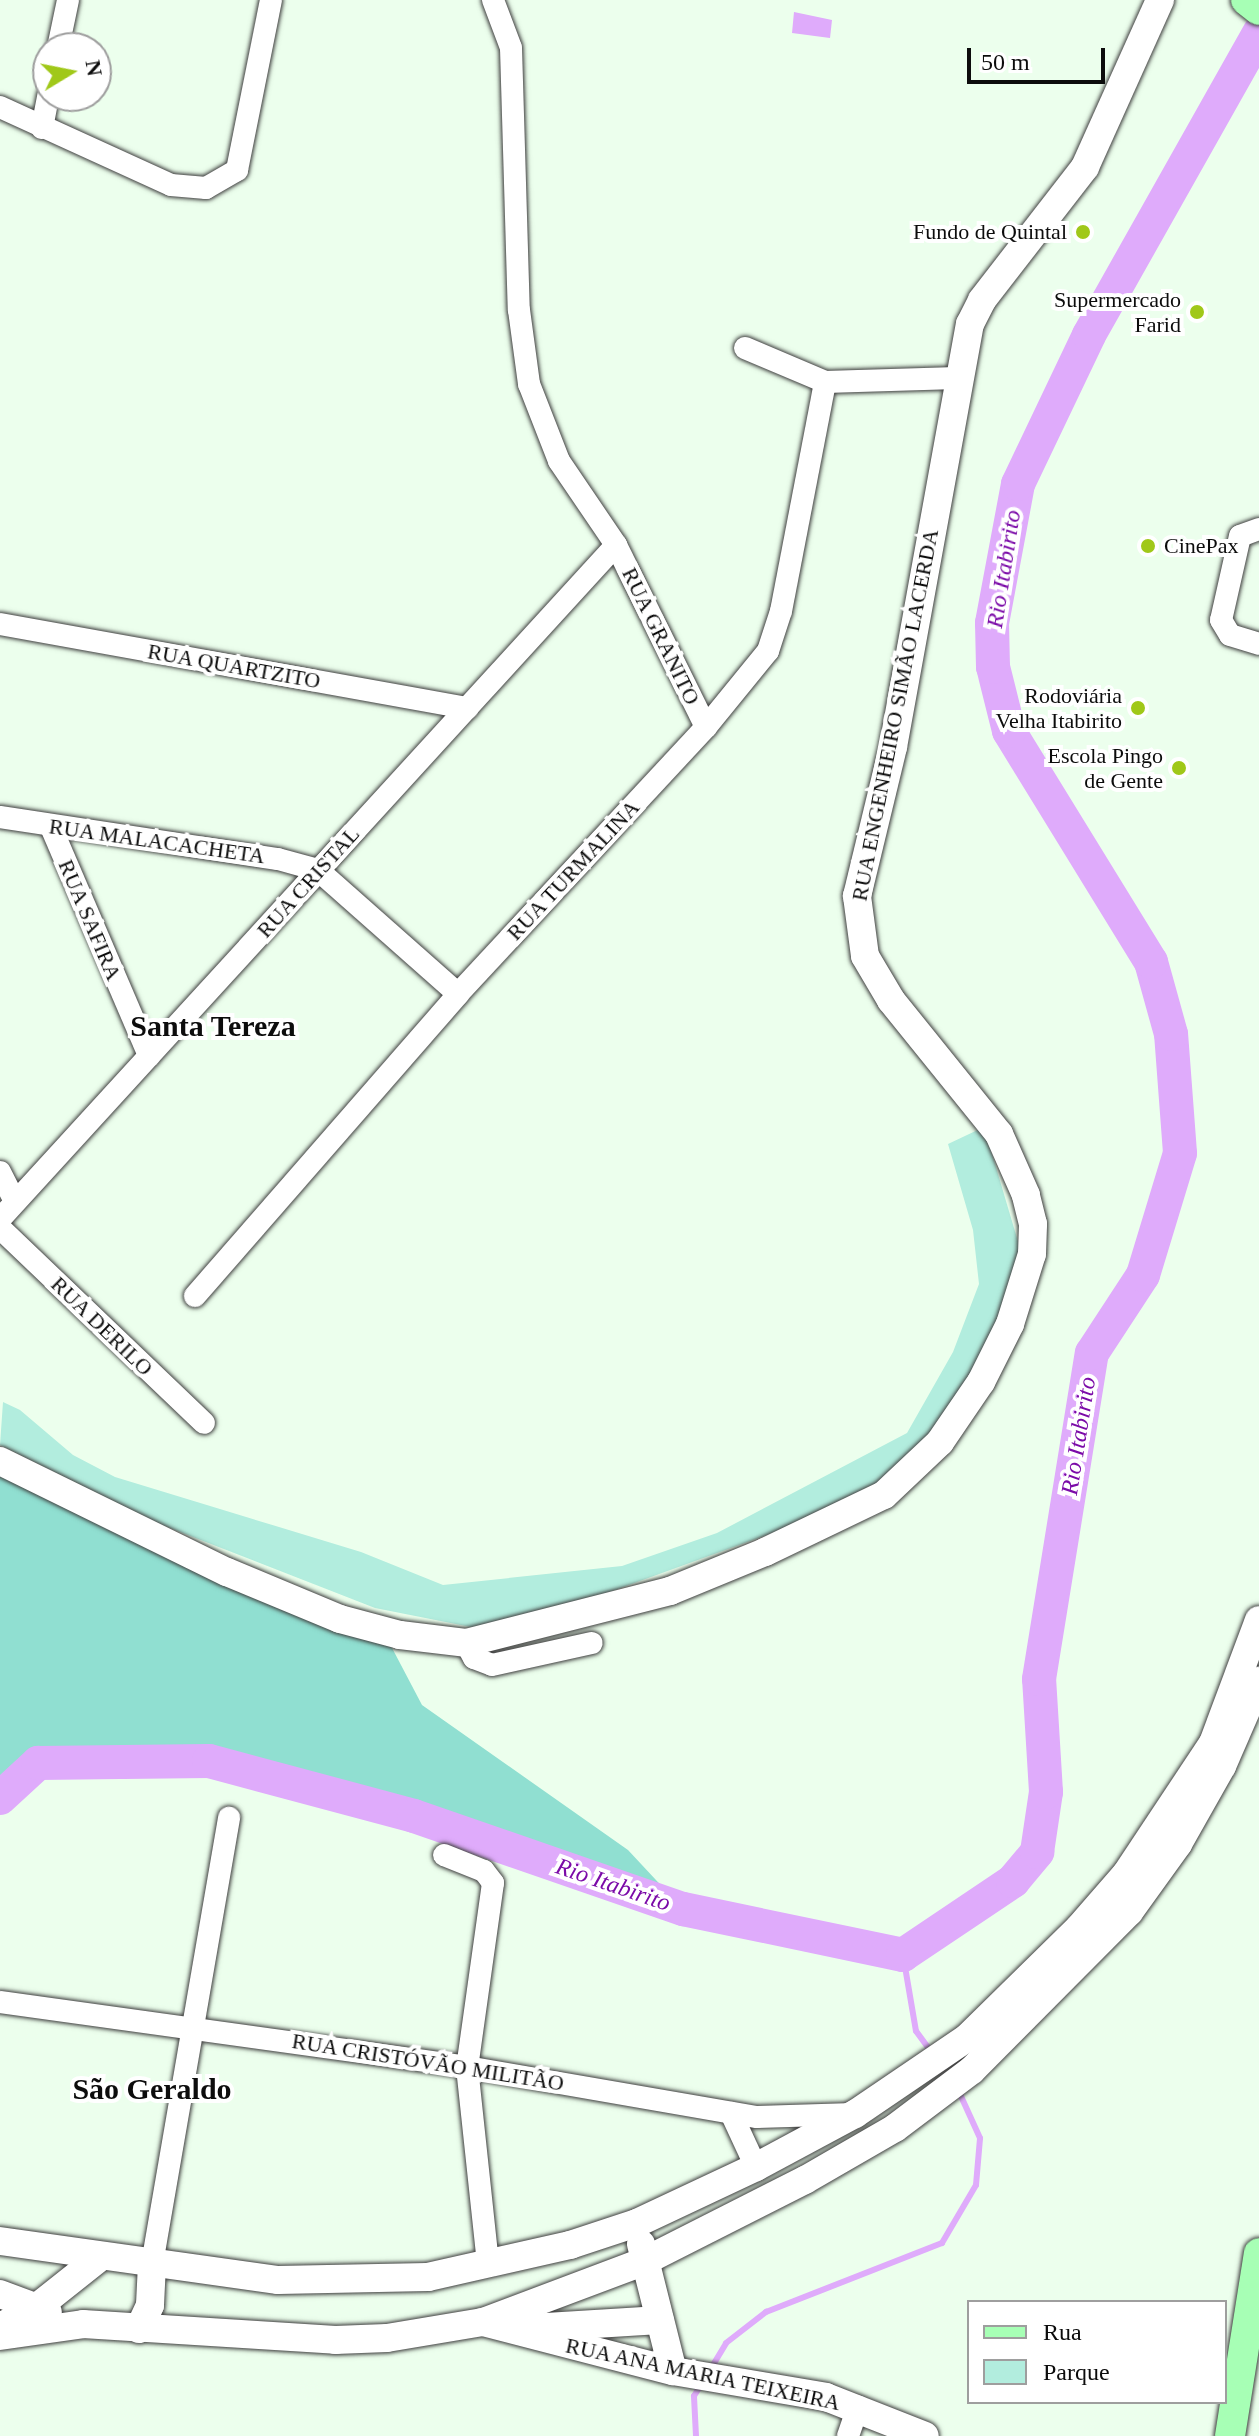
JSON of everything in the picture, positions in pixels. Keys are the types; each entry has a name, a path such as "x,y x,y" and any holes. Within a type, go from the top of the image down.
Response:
{"main road":[{"path":"1246,0 1259,10"},
{"path":"1230,2436 1232,2380 1259,2253"}],"street":[{"path":"61,32 68,0"},
{"path":"0,107 171,185 206,188 237,170 271,0"},
{"name":"RUA GRANITO","path":"493,0 511,48 519,310 529,384 559,461 616,545 706,727"},
{"name":"RUA ENGENHEIRO SIMÃO LACERDA","path":"0,1461 227,1572 340,1619 400,1635 466,1643 670,1591 884,1495 940,1442 981,1382 1010,1324 1032,1254 1033,1224 1026,1195 999,1134 891,1000 865,956 856,913 893,747 957,378 975,312 1077,180 1160,0"},
{"path":"42,128 45,112"},
{"path":"745,348 825,382 957,378"},
{"name":"RUA TURMALINA","path":"195,1296 458,994 706,727 754,670 775,635 825,382"},
{"path":"1259,529 1240,536 1221,620 1230,635 1259,644"},
{"name":"RUA CRISTAL","path":"0,1219 616,545"},
{"name":"RUA QUARTZITO","path":"0,624 468,708"},
{"name":"RUA MALACACHETA","path":"0,817 278,859 318,870 458,994"},
{"name":"RUA SAFIRA","path":"51,827 149,1056"},
{"path":"0,1172 15,1201"},
{"name":"RUA DERILO","path":"0,1228 204,1423"},
{"path":"0,2241 99,2258 337,2282 428,2277 488,2265 637,2223 756,2167 855,2114 896,2083 949,2051 1079,1928 1126,1874 1213,1743 1259,1620"},
{"path":"466,1643 474,1658 492,1665 592,1643"},
{"path":"483,2322 645,2261 805,2180 920,2111 972,2070 1129,1912 1186,1831 1222,1766 1259,1681"},
{"path":"139,2329 150,2305 152,2264 197,2027 229,1818"},
{"path":"444,1855 484,1871 493,1883 467,2067 488,2265"},
{"name":"RUA CRISTÓVÃO MILITÃO","path":"0,2002 467,2067 731,2113 855,2114"},
{"path":"731,2113 756,2167"},
{"path":"637,2223 660,2320 677,2372"},
{"path":"0,2327 36,2308 59,2285 99,2258"},
{"path":"0,2294 83,2324"},
{"path":"513,2330 660,2320"},
{"name":"RUA ANA MARIA TEIXEIRA","path":"0,2336 83,2324 335,2340 387,2338 483,2322 677,2372 803,2392 858,2407 925,2436"},
{"path":"848,2436 858,2407"}],"green space":[{"path":"984,1127 1022,1255 976,1371 948,1419 861,1501 593,1598 481,1629 375,1608 157,1523 0,1445 3,1402 20,1410 73,1455 115,1477 361,1552 443,1585 622,1566 717,1533 907,1433 953,1352 979,1284 973,1230 948,1144"}],"shaded area":[{"path":"794,12 832,20 830,38 792,33"},
{"path":"0,1473 391,1646 422,1705 628,1850 683,1909 414,1816 209,1761 38,1763 0,1798"}],"waterway":[{"name":"Rio Itabirito","path":"0,1798 38,1763 209,1761 414,1816 683,1909 903,1955 1013,1881 1037,1852 1046,1792 1039,1679 1092,1353 1143,1275 1180,1153 1171,1034 1151,962 1009,731 993,667 992,623 1018,484 1089,335 1259,33"},
{"path":"903,1955 916,2031 932,2053"},
{"path":"710,2370 726,2343 766,2312 942,2243 976,2185 980,2138 959,2092"},
{"path":"696,2436 694,2396 702,2383"}],"place":[{"name":"Fundo de Quintal","path":"1083,232"},
{"name":"Supermercado Farid","path":"1197,312"},
{"name":"CinePax","path":"1148,546"},
{"name":"Rodoviária Velha Itabirito","path":"1138,708"},
{"name":"Escola Pingo de Gente","path":"1179,768"}],"district":[{"name":"Santa Tereza","path":"213,1026"},
{"name":"São Geraldo","path":"152,2089"}]}
